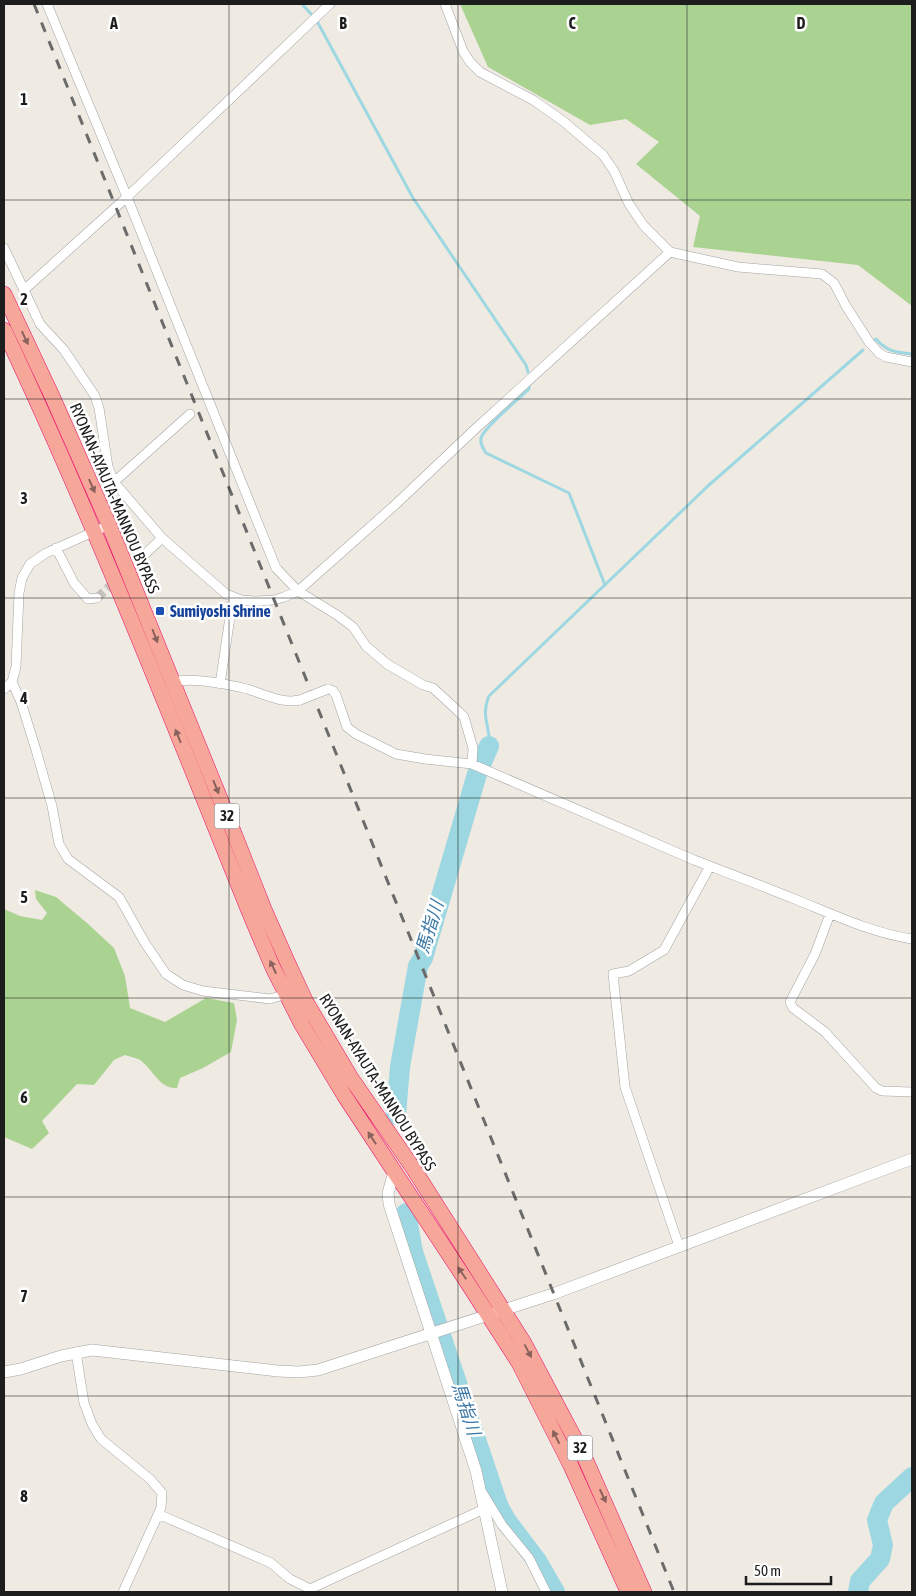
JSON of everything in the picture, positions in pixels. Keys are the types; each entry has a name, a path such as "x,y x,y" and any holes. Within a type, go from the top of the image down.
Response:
{"highway":[{"name":"RYONAN-AYAUTA-MANNOU BYPASS","path":"4,294 109,525 264,909 294,992 302,1025 344,1095 488,1314 518,1364 571,1466 628,1592"},
{"name":"RYONAN-AYAUTA-MANNOU BYPASS","path":"4,330 95,532 248,909 294,992 413,1168 524,1343 584,1456 644,1592"}],"street":[{"path":"47,4 127,196 276,568 298,591 353,627 366,646 387,664 423,685 433,688 459,712 464,717 478,767"},
{"path":"24,290 127,196 330,4"},
{"path":"445,4 463,51 470,62 480,72 533,100 563,121 604,155 614,171 628,204 644,226 670,252 738,267 822,274 834,283 846,306 879,353 886,358 912,362"},
{"path":"4,248 40,324 64,350 95,396 99,408 108,467 114,482 162,538 226,594 241,600 274,600 298,591 396,504 473,431 670,252"},
{"path":"114,482 190,414"},
{"path":"109,525 56,548 30,564 22,578 19,593 17,653 12,682 21,702 36,750 52,806 59,844 68,859 119,897 145,943 166,974 183,985 203,991 270,999 294,992"},
{"path":"142,557 162,538"},
{"path":"56,548 74,583 88,599 97,598"},
{"path":"220,684 233,597"},
{"path":"173,682 183,679 220,684 246,689 290,703 328,689 336,695 348,727 356,734 396,754 478,767 710,866 830,914 888,934 912,939"},
{"path":"4,689 12,682"},
{"path":"679,1246 625,1087 612,974 629,971 664,950 710,866"},
{"path":"830,914 815,954 790,1002 793,1008 825,1032 876,1088 882,1091 912,1092"},
{"path":"4,1372 21,1369 76,1352 92,1350 299,1372 318,1370 553,1294 912,1159"},
{"path":"394,1172 388,1193 390,1204 437,1330 476,1471 502,1592"},
{"path":"76,1352 84,1403 92,1424 101,1439 150,1479 162,1493 161,1508 123,1592"},
{"path":"479,1488 502,1525 529,1558 546,1592"},
{"path":"158,1514 271,1563 290,1579 310,1589 484,1509"}],"green space":[{"path":"460,4 912,4 912,306 858,265 693,247 700,216 636,164 659,142 626,119 590,125 488,67"},
{"path":"35,890 56,897 114,948 125,976 130,1008 165,1022 206,998 234,1003 237,1020 231,1052 203,1068 180,1078 177,1088 161,1082 139,1059 125,1055 114,1060 94,1085 77,1084 42,1121 49,1133 32,1149 4,1137 4,909 20,916 42,920 47,913 36,899"}],"waterway":[{"path":"302,4 311,14"},
{"path":"318,23 413,198 526,365 528,372"},
{"path":"875,340 893,351 912,354"},
{"path":"489,746 485,710 489,696 709,485 863,350"},
{"path":"529,386 529,389 495,420 484,433 481,438 482,446 486,453 569,493 605,585"},
{"name":"馬指川","path":"396,1115 400,1067 418,966 423,958 477,774 489,746"},
{"name":"馬指川","path":"406,1213 413,1252 498,1505 506,1520 537,1561 555,1592"},
{"path":"858,1592 860,1581 880,1559 883,1545 877,1520 884,1503 912,1477"}],"tunnel":[{"path":"97,598 142,557"}],"railway":[{"path":"34,4 674,1592"}],"place":[{"name":"Sumiyoshi Shrine","path":"160,611"}]}
